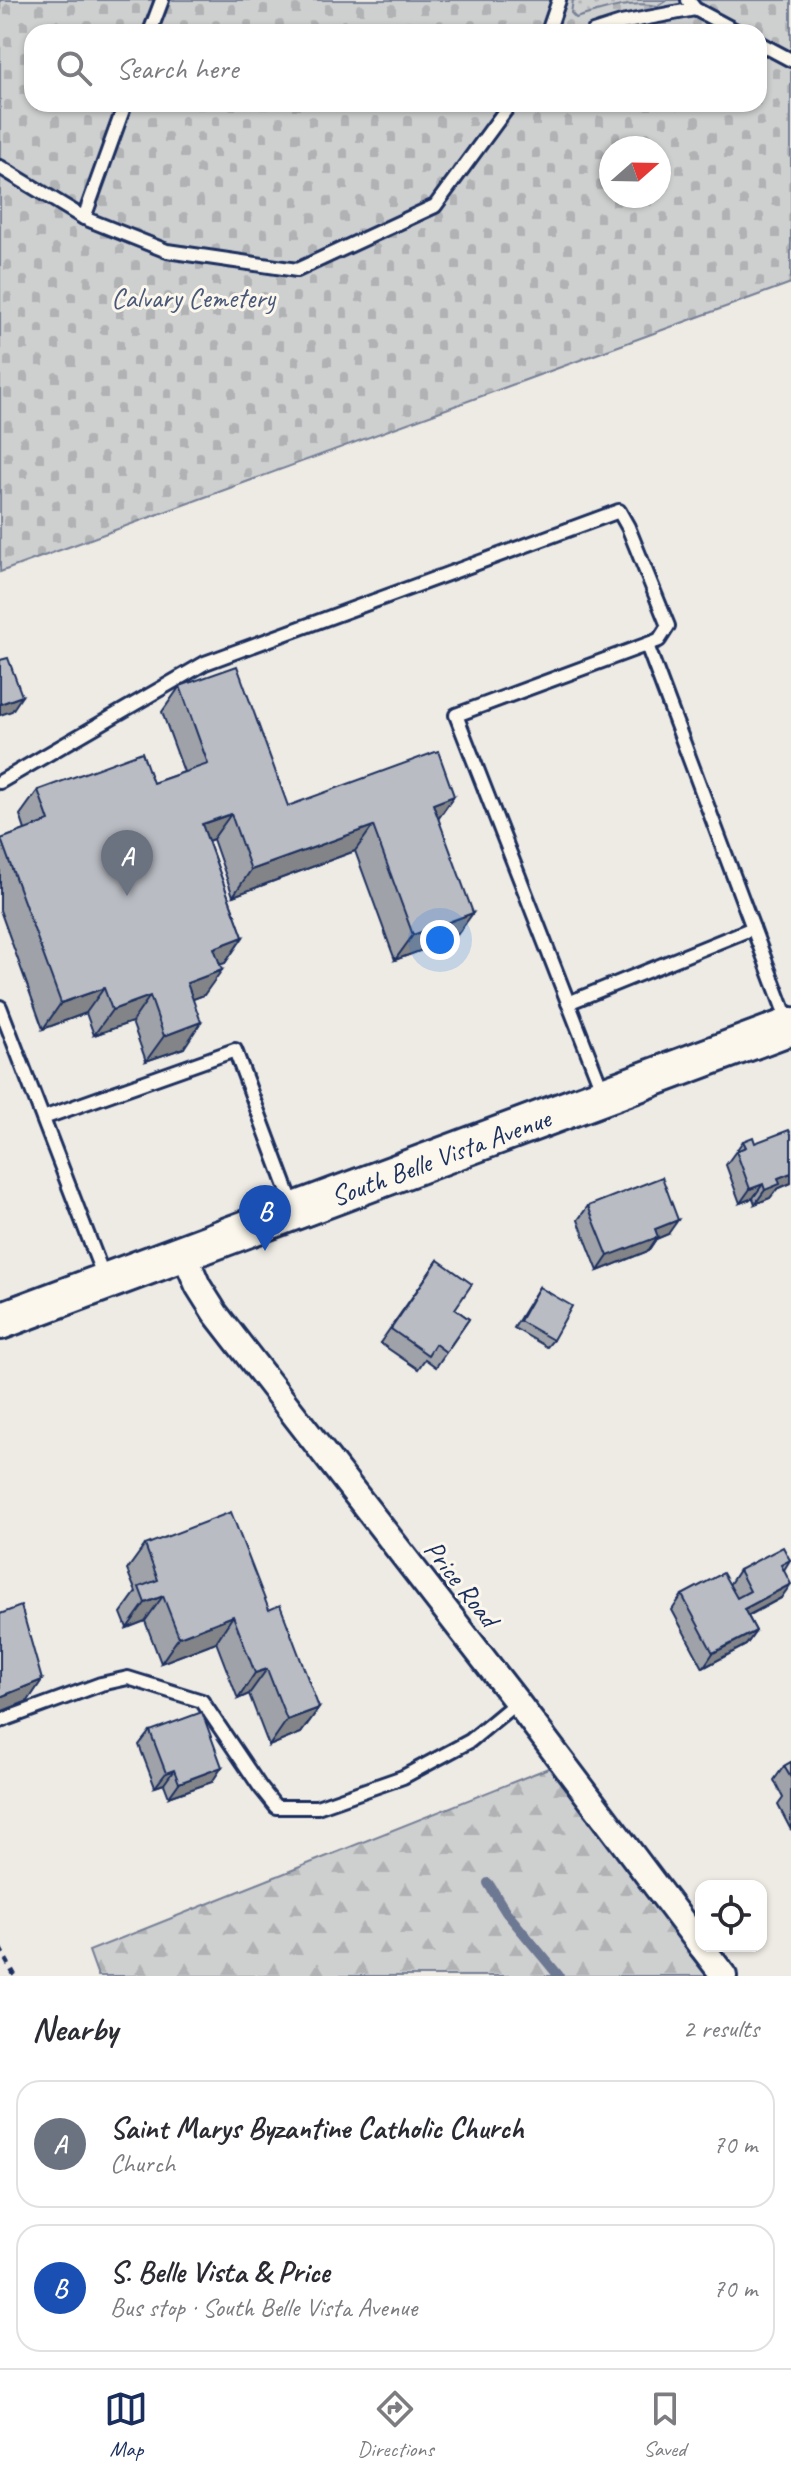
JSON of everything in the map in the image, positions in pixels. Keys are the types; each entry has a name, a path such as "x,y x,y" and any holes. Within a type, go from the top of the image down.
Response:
{"street":[{"name":"South Belle Vista Avenue","path":"0,1321 790,1026"},
{"name":"Price Road","path":"184,1253 198,1286 215,1313 517,1702 695,1938"},
{"name":"Price Road","path":"706,1952 724,1976"}],"lane":[{"path":"153,24 162,0"},
{"path":"551,24 559,0"},
{"path":"618,24 692,5 724,24"},
{"path":"767,47 791,60"},
{"path":"84,218 122,112"},
{"path":"0,167 84,218 167,251 297,270 435,206 504,112"},
{"path":"0,782 205,663 619,511 668,626 659,640 456,715 604,1095"},
{"path":"647,645 790,1026"},
{"path":"568,1003 753,928"},
{"path":"0,1007 105,1282"},
{"path":"43,1118 235,1050 295,1211"},
{"path":"0,1721 101,1684 128,1678 202,1701 276,1807 317,1807 403,1777 470,1741 517,1702"}],"path":[{"path":"0,1949 15,1976"}],"green space":[{"name":"Calvary Cemetery","path":"0,0 791,0 791,283 0,572"},
{"path":"573,0 667,0 658,6 627,5 576,18 571,13"},
{"path":"561,1763 695,1938 695,1952 706,1952 724,1976 98,1976 89,1951"}],"building":[{"path":"8,658 22,696 0,704 0,660"},
{"path":"237,666 288,806 438,751 454,796 433,804 473,913 413,935 373,826 251,870 231,814 202,824 243,937 214,948 222,970 187,983 201,1022 164,1036 150,996 112,1010 104,988 61,1003 1,839 49,821 38,790 142,752 153,783 208,764 180,686"},
{"path":"789,1130 791,1173 778,1178 780,1184 765,1190 763,1184 750,1189 736,1151 746,1147 743,1141 753,1137 755,1143"},
{"path":"662,1177 678,1220 655,1229 658,1237 608,1256 588,1206"},
{"path":"438,1260 472,1284 455,1309 469,1319 446,1352 435,1344 428,1355 391,1329"},
{"path":"539,1287 572,1306 553,1340 520,1321"},
{"path":"231,1512 269,1610 280,1605 319,1708 287,1720 267,1669 255,1673 233,1616 179,1637 163,1596 145,1603 139,1587 158,1580 145,1545"},
{"path":"783,1547 790,1560 781,1565 791,1584 744,1609 756,1631 713,1653 682,1595 723,1573 737,1598 750,1591 739,1570"},
{"path":"21,1606 42,1680 0,1697 0,1614"},
{"path":"202,1712 222,1767 179,1783 174,1770 166,1773 150,1731"},
{"path":"791,1762 791,1778 784,1766"}],"waterway":[{"path":"488,1883 506,1912 559,1976"}],"place":[{"name":"Saint Marys Byzantine Catholic Church","path":"127,896"},
{"name":"S. Belle Vista & Price","path":"265,1251"}]}
